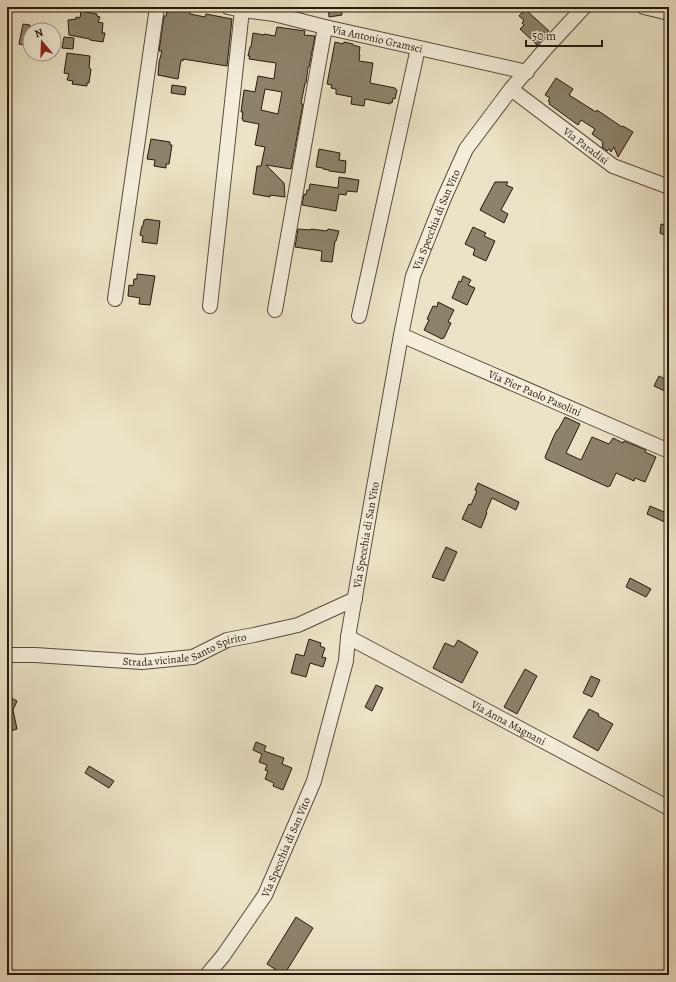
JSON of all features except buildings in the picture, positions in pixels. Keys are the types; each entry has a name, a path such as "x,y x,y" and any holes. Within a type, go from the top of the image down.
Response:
{"street":[{"path":"115,299 157,7"},
{"name":"Via Antonio Gramsci","path":"228,7 274,14 325,27 527,72"},
{"name":"Via Specchia di San Vito","path":"207,975 223,956 265,895 314,781 346,661 348,637 401,335 414,276 444,198 466,149 511,90 547,47 584,7"},
{"path":"644,7 669,14"},
{"path":"210,306 242,10"},
{"path":"275,310 325,27"},
{"path":"359,316 418,48"},
{"name":"Via Paradisi","path":"511,90 613,166 669,186"},
{"name":"Via Pier Paolo Pasolini","path":"401,335 669,451"},
{"name":"Strada vicinale Santo Spirito","path":"7,655 35,654 142,662 194,657 227,640 298,625 355,599"},
{"name":"Via Anna Magnani","path":"348,637 669,808"}]}
